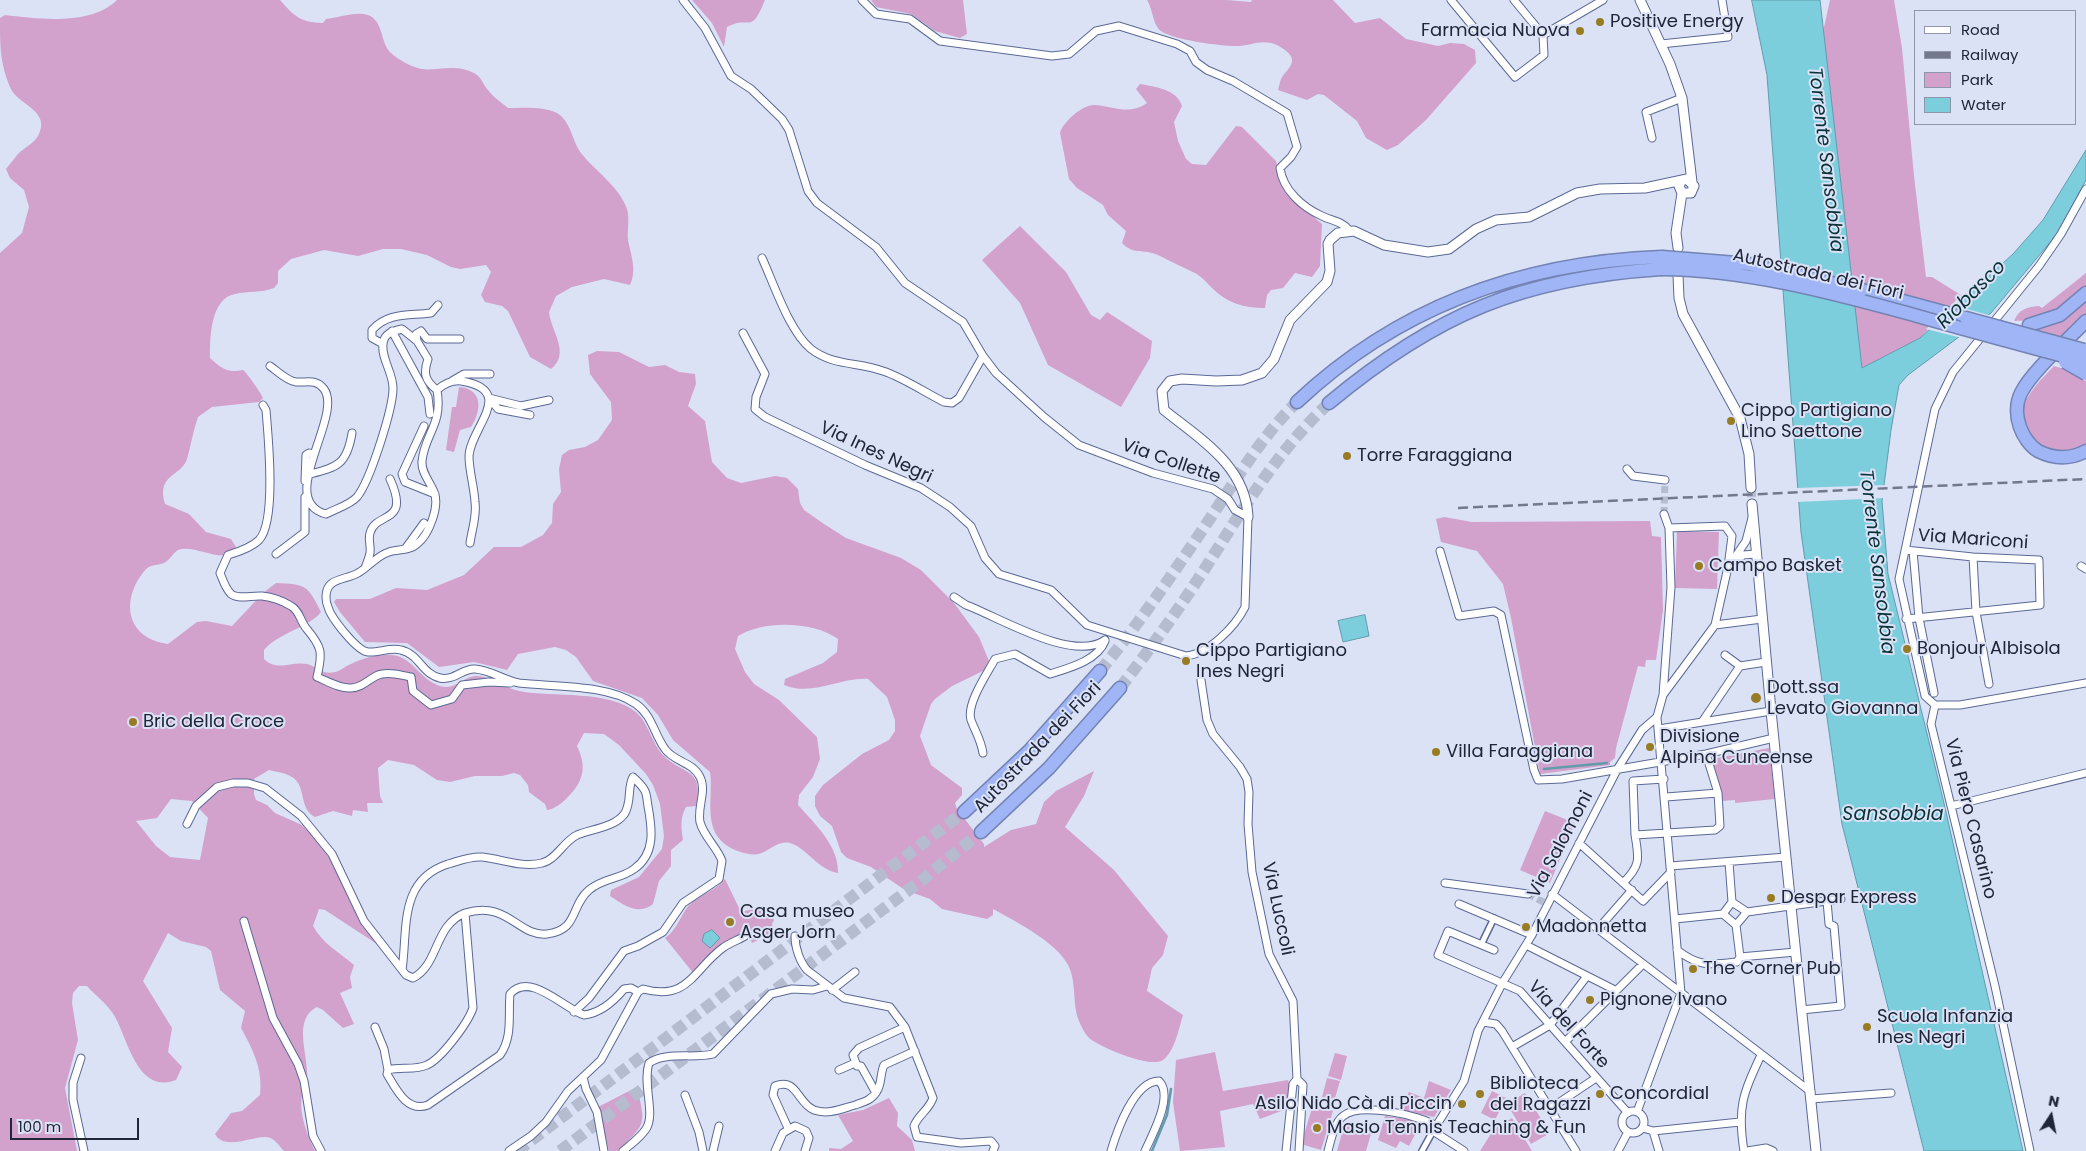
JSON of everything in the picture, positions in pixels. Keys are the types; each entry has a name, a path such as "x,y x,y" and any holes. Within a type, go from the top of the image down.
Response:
{"highway":[{"name":"Autostrada dei Fiori","path":"1296,402 1327,375 1361,351 1420,316 1464,296 1504,281 1560,267 1590,262 1661,263 1724,261 1772,269 1966,318 2085,354"},
{"name":"Autostrada dei Fiori","path":"1329,403 1366,372 1406,344 1452,319 1499,298 1564,280 1661,263 1780,281 2028,346 2085,354"},
{"path":"1966,318 2029,325 2060,315 2086,294"},
{"path":"2086,321 2030,381 2022,392 2017,411 2022,433 2035,449 2056,457 2078,455 2086,451"},
{"path":"2028,346 2075,367 2086,374"},
{"name":"Autostrada dei Fiori","path":"964,812 1030,750 1100,671"},
{"name":"Autostrada dei Fiori","path":"981,832 1049,768 1120,688"}],"street":[{"name":"Via Collette","path":"683,0 705,28 731,76 766,101 786,125 808,190 817,203 876,247 905,284 964,322 983,356 996,373 1044,417 1079,445 1153,473 1213,489 1228,499 1235,510 1248,517"},
{"path":"862,0 876,14 910,18 940,41 1052,56 1069,54 1096,31 1119,26 1177,44 1190,50 1196,62 1207,70 1233,81 1287,113 1296,147 1280,168 1282,179 1299,201 1322,216 1345,225 1349,230"},
{"path":"1451,0 1515,77 1544,55 1543,35 1514,0"},
{"path":"1543,35 1602,0"},
{"path":"1640,0 1661,44 1682,98 1687,152 1684,187 1676,233 1678,246"},
{"path":"1661,44 1728,37 1722,0"},
{"path":"1652,138 1646,112 1682,98"},
{"path":"1248,517 1248,502 1234,472 1218,453 1164,410 1162,391 1170,381 1182,379 1242,380 1262,373 1274,359 1290,320 1327,282 1330,272 1330,240 1338,233 1349,230 1359,232 1384,245 1428,252 1449,248 1476,229 1496,220 1529,216 1577,193 1600,188 1684,187"},
{"path":"2086,189 2061,234 2039,266 1953,372 1944,388 1935,409 1909,551 1899,579 1906,619 1925,696 1935,705 1969,704 2086,683"},
{"path":"762,258 793,326 810,348 825,358 843,364 881,370 944,402 952,403 959,398 983,356"},
{"path":"1678,275 1679,298 1683,314 1740,418 1750,454 1751,488"},
{"path":"383,344 372,338 372,330 379,323 392,316 432,313 438,305"},
{"path":"270,366 295,382 313,381 327,393 327,409 313,454 307,494 310,504 317,511 326,514 356,498 370,470 392,403 392,376 383,353 385,337 392,331 402,330 417,341"},
{"path":"392,331 428,397 430,414"},
{"path":"460,339 427,339 421,331 416,334 417,341 428,360 424,370 428,383 437,390 439,401 436,426 426,447 422,469 435,494 435,507 426,533 416,545 389,552 377,558 359,573 331,584 326,592 328,609 359,648 368,652 392,649 413,654 429,674 441,679 452,678 472,669 484,670 519,682"},
{"name":"Via Ines Negri","path":"743,333 765,374 756,397 756,409 765,417 864,465 921,488 950,507 971,526 985,558 999,574 1051,590 1087,625 1108,633 1172,654 1197,655 1239,618 1245,607 1248,517"},
{"path":"437,390 445,383 464,374 490,374"},
{"path":"449,382 459,381 483,389 498,409 530,415"},
{"path":"489,398 521,406 549,400"},
{"path":"470,543 476,518 476,503 469,453 488,409 489,398"},
{"path":"263,405 266,410 270,460 266,527 260,539 248,547 228,554 220,573 225,586 232,594 240,597 263,596 292,606 319,644 322,654 317,677 351,688 365,684 377,675 398,674 411,678 413,691 431,705 452,700 462,685 489,682 519,682 610,694 636,704 645,712 664,749 671,756 694,768 700,776 703,791 700,820 707,837 722,861 719,879 683,903 663,932 638,946 624,951 589,998 574,1012"},
{"path":"424,426 402,474 405,482 435,494"},
{"path":"310,474 338,465 344,459 352,433"},
{"path":"276,554 305,532 306,455 309,453 313,454"},
{"path":"1628,469 1633,476 1665,480"},
{"path":"365,568 370,551 370,532 375,525 392,514 396,505 396,493 390,479"},
{"path":"1728,568 1746,541 1753,508"},
{"path":"1753,508 1766,662 1816,1151"},
{"path":"1637,1112 1681,993 1658,717 1663,695 1671,587 1669,528 1664,514"},
{"path":"406,549 424,524"},
{"path":"1663,695 1715,625 1728,568 1732,536 1726,526 1669,528"},
{"path":"1740,550 1756,550"},
{"path":"1728,568 1743,555 1756,550"},
{"path":"1440,551 1459,616 1494,611 1501,615 1534,770 1538,780 1562,779 1706,754 1774,738"},
{"path":"1909,551 1919,618 1934,693"},
{"name":"Via Mariconi","path":"1909,551 1973,557 2039,560 2040,605 1976,612"},
{"path":"1973,557 1976,612 1989,684"},
{"path":"954,597 966,605 1069,647 1092,646 1104,641"},
{"path":"1906,619 1976,612"},
{"path":"1715,625 1762,619"},
{"path":"983,753 980,737 971,719 970,706 995,659 1015,654 1050,674 1093,656 1102,648 1108,633"},
{"path":"1725,655 1740,666 1766,662"},
{"path":"1702,722 1740,666"},
{"name":"Via Luccoli","path":"1201,680 1207,720 1213,734 1240,767 1247,779 1252,872 1268,954 1293,1001 1298,1078 1293,1084 1286,1151"},
{"name":"Via Piero Casarino","path":"1935,705 1931,724 1999,1004 2030,1151"},
{"path":"1711,708 1720,719"},
{"path":"1659,729 1771,711"},
{"name":"Via Salomoni","path":"1435,1128 1464,1081 1474,1042 1483,1022 1503,982 1532,935 1580,844 1614,769 1642,730 1658,717"},
{"path":"1635,835 1715,830 1720,826 1718,793 1706,754"},
{"path":"1951,806 2086,773"},
{"path":"186,824 196,806 217,787 233,783 248,783 265,788 301,816 332,854 364,920 406,976 413,978 424,971 447,925 454,917 465,913 485,909 496,911 536,934 545,934 566,928 585,894 602,882 632,871 638,866 651,844 652,825 646,792 640,784 633,776 630,782 631,797 624,814 609,825 575,836 544,863 529,865 474,857 438,867 430,873 414,892 408,904 402,970"},
{"path":"1624,883 1636,870 1638,863 1633,781 1664,779"},
{"path":"1666,798 1718,793"},
{"path":"1580,844 1643,900 1670,869 1786,857"},
{"path":"1675,920 1722,914 1732,902 1729,862"},
{"path":"1446,883 1528,894"},
{"path":"1598,929 1632,890"},
{"path":"1552,894 1761,1054 1811,1096 1891,1093"},
{"path":"1732,902 1747,912 1841,899"},
{"path":"1801,1010 1841,1006 1834,926 1829,924 1827,901"},
{"path":"1459,904 1532,935"},
{"path":"1736,925 1747,912"},
{"path":"388,1070 428,1065 458,1034 469,1019 473,1008 465,913"},
{"path":"1677,950 1690,960 1708,966 1737,962 1740,957 1736,925 1722,914"},
{"path":"1481,945 1494,918"},
{"path":"244,921 273,1018 301,1072 313,1136 321,1151"},
{"path":"1494,950 1448,931 1438,955 1503,982"},
{"path":"510,1151 541,1126 568,1091 601,1060 638,992 643,989 653,992 671,992 698,975 723,947 744,936"},
{"path":"795,936 795,943 802,964 829,988 844,998 890,1007 905,1027 933,1098 930,1106 920,1114 914,1126 917,1138 961,1143 991,1141 995,1146 993,1151"},
{"path":"1526,945 1615,990"},
{"path":"1740,957 1796,952"},
{"path":"1566,1041 1615,990 1644,964"},
{"path":"623,1151 639,1137 649,1122 645,1080 649,1063 668,1057 713,1054 722,1047 759,1003 771,994 792,989 812,990 829,988 855,972"},
{"path":"1512,1047 1550,1025 1587,976"},
{"name":"Via del Forte","path":"1503,982 1520,991 1628,1113"},
{"path":"375,1026 384,1049 387,1074 409,1104 421,1108 500,1055 506,1047 509,1038 510,994 514,988 528,986 538,989 574,1012 584,1015 594,1013 612,1002 628,988 638,992"},
{"path":"1483,1022 1496,1024 1551,1108 1576,1151"},
{"path":"876,1093 861,1066 857,1066 855,1063 853,1055 855,1050 905,1027"},
{"path":"788,1128 773,1095 775,1086 780,1084 794,1087 805,1104 824,1112 832,1112 867,1101 876,1093 884,1065 915,1051"},
{"path":"1761,1054 1746,1086 1740,1122 1746,1151 1766,1148 1773,1151"},
{"path":"81,1058 73,1083 73,1100 84,1151"},
{"path":"839,1070 855,1063"},
{"path":"583,1077 586,1089 597,1112 604,1151"},
{"path":"1298,1078 1303,1085 1299,1151"},
{"path":"1551,1108 1596,1078"},
{"path":"1111,1151 1124,1114 1138,1093 1148,1084 1159,1080 1163,1087 1163,1104 1145,1151"},
{"path":"684,1095 699,1132 703,1151"},
{"path":"1328,1151 1339,1120 1354,1110 1378,1111 1420,1118 1464,1151"},
{"path":"1628,1132 1623,1126 1623,1119 1628,1113 1637,1112 1642,1116 1643,1128"},
{"path":"1643,1128 1653,1131 1740,1122"},
{"path":"713,1151 719,1126"},
{"path":"776,1151 783,1133 788,1128 800,1126 806,1131 809,1138 805,1151"},
{"path":"1422,1151 1435,1128"},
{"path":"1628,1132 1639,1132 1643,1128"},
{"path":"1653,1131 1659,1151"},
{"path":"1618,1151 1628,1132"}],"green space":[{"path":"117,0 280,0 298,18 303,20 323,23 326,19 347,15 368,15 377,22 388,49 404,62 424,69 458,68 466,70 479,77 490,93 508,108 546,109 557,113 568,126 581,153 613,186 628,213 628,240 633,268 630,285 604,279 572,287 556,296 549,312 560,349 557,363 551,369 530,357 508,311 502,306 485,302 481,295 491,272 486,265 460,269 451,267 427,255 401,249 383,249 358,256 324,250 291,259 278,271 278,283 274,288 227,297 216,311 211,330 210,358 225,369 233,371 243,370 263,398 259,402 212,407 198,417 187,459 184,465 166,481 163,494 165,504 189,514 206,532 231,539 236,547 232,554 225,555 190,549 178,550 165,563 146,569 132,593 130,604 131,616 135,626 143,634 168,644 197,622 206,621 232,626 263,593 276,583 300,585 313,596 321,612 309,622 270,644 264,650 264,659 269,663 279,666 301,663 311,665 323,672 331,673 366,658 392,655 407,660 430,681 445,687 453,686 468,678 477,676 519,691 597,697 612,700 625,705 637,713 645,723 663,755 690,773 695,778 697,784 696,806 686,807 684,811 681,823 683,840 671,850 671,866 659,881 653,904 642,909 636,909 626,906 610,896 611,890 639,877 662,849 664,836 660,804 653,785 646,774 619,745 604,734 584,733 577,746 583,767 580,780 573,792 565,800 556,807 547,810 545,804 529,792 528,785 520,775 514,773 502,776 475,776 450,782 437,780 414,765 388,760 378,768 380,796 383,803 367,803 368,812 353,810 352,816 333,811 315,817 306,808 300,786 292,777 269,770 254,779 256,800 267,805 275,813 302,825 319,842 335,867 359,921 380,946 325,910 319,909 313,926 326,943 354,965 350,977 352,988 340,993 354,1024 343,1028 317,1007 309,1013 305,1021 303,1040 307,1083 301,1098 301,1106 306,1130 315,1151 284,1151 269,1137 239,1142 225,1142 215,1134 231,1113 242,1111 260,1095 261,1086 258,1068 253,1052 241,1028 245,1011 220,990 211,951 206,947 181,941 168,933 143,981 172,1028 168,1052 182,1067 176,1080 163,1082 152,1080 143,1072 129,1050 114,1015 87,986 79,986 73,993 72,1003 78,1040 65,1088 77,1151 0,1151 0,253 22,233 29,207 24,190 10,178 6,169 18,154 36,139 41,128 41,121 34,110 12,91 8,82 2,56 0,18 5,15 64,19 93,14","holes":["171,799 192,801 208,818 200,860 170,857 156,846 136,821 157,818"]},
{"path":"692,0 765,0 756,18 752,21 741,22 727,27 724,47 712,23"},
{"path":"871,0 963,0 967,34 960,38 935,31 911,14 876,7"},
{"path":"1147,0 1226,0 1251,2 1252,0 1333,0 1355,23 1380,18 1406,39 1438,46 1450,43 1464,44 1475,50 1476,63 1426,120 1398,145 1387,150 1366,138 1357,121 1324,95 1318,94 1307,100 1278,90 1281,79 1292,62 1291,56 1283,49 1267,42 1229,46 1197,42 1167,34 1158,29"},
{"path":"1830,0 1894,0 1902,48 1926,277 1932,277 1961,295 1920,338 1862,368 1823,32"},
{"path":"1140,84 1170,92 1179,100 1182,106 1174,122 1178,141 1186,159 1192,164 1206,165 1236,126 1242,127 1276,161 1281,182 1290,197 1322,224 1320,266 1312,277 1295,273 1283,288 1271,290 1267,295 1265,308 1250,307 1230,301 1195,273 1155,254 1136,251 1122,243 1126,231 1108,215 1103,205 1077,188 1069,179 1060,133 1065,124 1074,115 1089,106 1094,105 1127,110 1147,103 1136,89"},
{"path":"1020,226 1066,272 1091,315 1100,320 1107,312 1152,341 1150,358 1121,407 1048,365 1020,303 982,260"},
{"path":"2086,273 2086,289 2061,308 2036,319 2014,321 2024,309 2039,306 2042,308"},
{"path":"2086,299 2086,315 2063,337 2059,338 2033,331 2033,329 2054,323"},
{"path":"597,351 619,352 649,367 665,365 679,372 695,374 696,384 688,406 705,421 712,462 727,478 741,483 775,476 787,478 798,489 800,503 804,510 846,538 901,558 921,570 954,603 979,637 989,661 985,670 952,686 935,699 931,704 920,736 931,765 962,788 962,795 955,803 957,809 984,844 984,847 1011,830 1036,824 1044,802 1056,791 1094,771 1084,796 1065,827 1114,870 1168,936 1163,955 1152,968 1147,991 1183,1015 1174,1045 1163,1060 1148,1062 1126,1056 1089,1038 1082,1028 1077,1015 1073,979 1068,965 1062,956 1045,940 993,909 993,915 987,919 942,909 930,899 905,890 871,867 847,858 841,852 832,826 820,816 815,806 815,796 823,785 862,754 889,740 895,731 895,720 887,697 868,679 858,679 805,689 784,685 785,679 823,663 837,652 838,639 828,633 802,626 774,625 761,627 738,636 735,649 745,672 754,684 779,700 817,737 820,759 813,777 799,795 798,805 825,836 835,854 838,873 824,868 802,849 790,843 781,843 762,853 746,854 724,843 717,835 711,816 710,772 673,740 658,715 642,698 593,681 576,657 566,650 555,647 518,654 507,670 474,662 439,667 407,643 365,642 340,612 334,602 336,599 370,599 396,588 427,590 464,575 494,547 521,547 543,535 552,523 553,504 561,492 559,469 562,455 569,450 585,447 598,440 612,420 611,402 590,374 588,355"},
{"path":"2054,366 2068,370 2086,381 2086,445 2067,454 2043,450 2027,432 2023,422 2025,404 2029,396 2034,387"},
{"path":"459,387 473,392 478,401 478,407 471,427 460,430 454,452 446,450 452,407 456,407"},
{"path":"1444,517 1472,522 1650,521 1652,536 1661,537 1663,610 1656,660 1646,660 1645,667 1638,666 1615,758 1610,762 1610,765 1540,774 1503,584 1477,551 1441,542 1436,519"},
{"path":"1677,531 1719,532 1717,589 1675,588"},
{"path":"1769,748 1775,799 1735,803 1735,800 1722,801 1722,792 1712,759"},
{"path":"1545,811 1575,823 1550,883 1520,870"},
{"path":"725,879 741,912 761,907 770,910 774,920 772,924 774,932 752,943 747,932 731,940 694,974 665,938 673,931 689,905"},
{"path":"1215,1052 1223,1091 1288,1080 1292,1095 1289,1108 1260,1119 1253,1104 1220,1111 1225,1147 1180,1151 1173,1102 1176,1060"},
{"path":"1335,1053 1347,1056 1341,1080 1328,1076"},
{"path":"1327,1078 1340,1081 1333,1105 1321,1101"},
{"path":"1429,1081 1451,1090 1434,1117 1400,1110 1409,1092 1424,1098"},
{"path":"637,1087 642,1110 639,1129 618,1151 609,1151 598,1107"},
{"path":"1492,1091 1506,1098 1495,1120 1481,1113"},
{"path":"1525,1093 1550,1133 1531,1144 1507,1104"},
{"path":"889,1098 898,1113 897,1126 912,1140 915,1151 829,1151 829,1148 841,1149 853,1141 838,1115 863,1110"},
{"name":"Masio Tennis Teaching & Fun","path":"1313,1105 1333,1111 1321,1150 1301,1144"},
{"path":"1385,1116 1422,1121 1409,1146 1400,1141 1396,1148 1378,1140"},
{"path":"1512,1118 1532,1151 1480,1151 1494,1129"},
{"path":"1345,1122 1372,1130 1366,1151 1337,1151"}],"water":[{"name":"Sansobbia","path":"1752,0 1820,0 1862,368 1920,338 2013,254 2043,220 2086,150 2086,180 2057,234 1991,313 1908,375 1899,385 1882,501 1888,574 1943,799 2023,1151 1924,1151 1842,824 1801,532 1767,75"},
{"path":"1365,615 1369,636 1343,642 1338,621"},
{"path":"712,930 720,938 710,948 702,941 704,934"}],"pier":[{"path":"1952,305 1992,316 1962,338 1926,329"},
{"path":"1887,485 1885,498 1797,502 1796,488"}],"waterway":[{"path":"1544,769 1607,763"},
{"path":"1152,1151 1167,1115 1171,1089"}],"tunnel":[{"path":"1100,671 1158,594 1252,456 1273,428 1297,402"},
{"path":"1120,688 1185,598 1277,460 1293,440 1329,403"},
{"path":"1664,514 1665,480"},
{"path":"1751,488 1752,504"},
{"path":"517,1151 964,812"},
{"path":"560,1151 922,880 981,832"},
{"path":"1528,894 1547,904"}],"railway":[{"path":"1458,508 2086,479"}],"place":[{"name":"Positive Energy","path":"1600,22"},
{"name":"Farmacia Nuova","path":"1580,31"},
{"name":"Cippo Partigiano Lino Saettone","path":"1731,421"},
{"name":"Torre Faraggiana","path":"1347,456"},
{"name":"Campo Basket","path":"1699,566"},
{"name":"Bonjour Albisola","path":"1907,649"},
{"name":"Cippo Partigiano Ines Negri","path":"1186,661"},
{"name":"Dott.ssa Levato Giovanna","path":"1756,698"},
{"name":"Bric della Croce","path":"133,722"},
{"name":"Divisione Alpina Cuneense","path":"1650,747"},
{"name":"Villa Faraggiana","path":"1436,752"},
{"name":"Despar Express","path":"1771,898"},
{"name":"Casa museo Asger Jorn","path":"730,922"},
{"name":"Madonnetta","path":"1526,927"},
{"name":"The Corner Pub","path":"1693,969"},
{"name":"Pignone Ivano","path":"1590,1000"},
{"name":"Scuola Infanzia Ines Negri","path":"1867,1027"},
{"name":"Biblioteca dei Ragazzi","path":"1480,1094"},
{"name":"Concordial","path":"1600,1094"},
{"name":"Asilo Nido Cà di Piccin","path":"1462,1104"},
{"name":"Masio Tennis Teaching & Fun","path":"1317,1128"}],"water label":[{"name":"Torrente Sansobbia","path":"1825,160"},
{"name":"Riobasco","path":"1972,295"},
{"name":"Torrente Sansobbia","path":"1876,562"}]}
